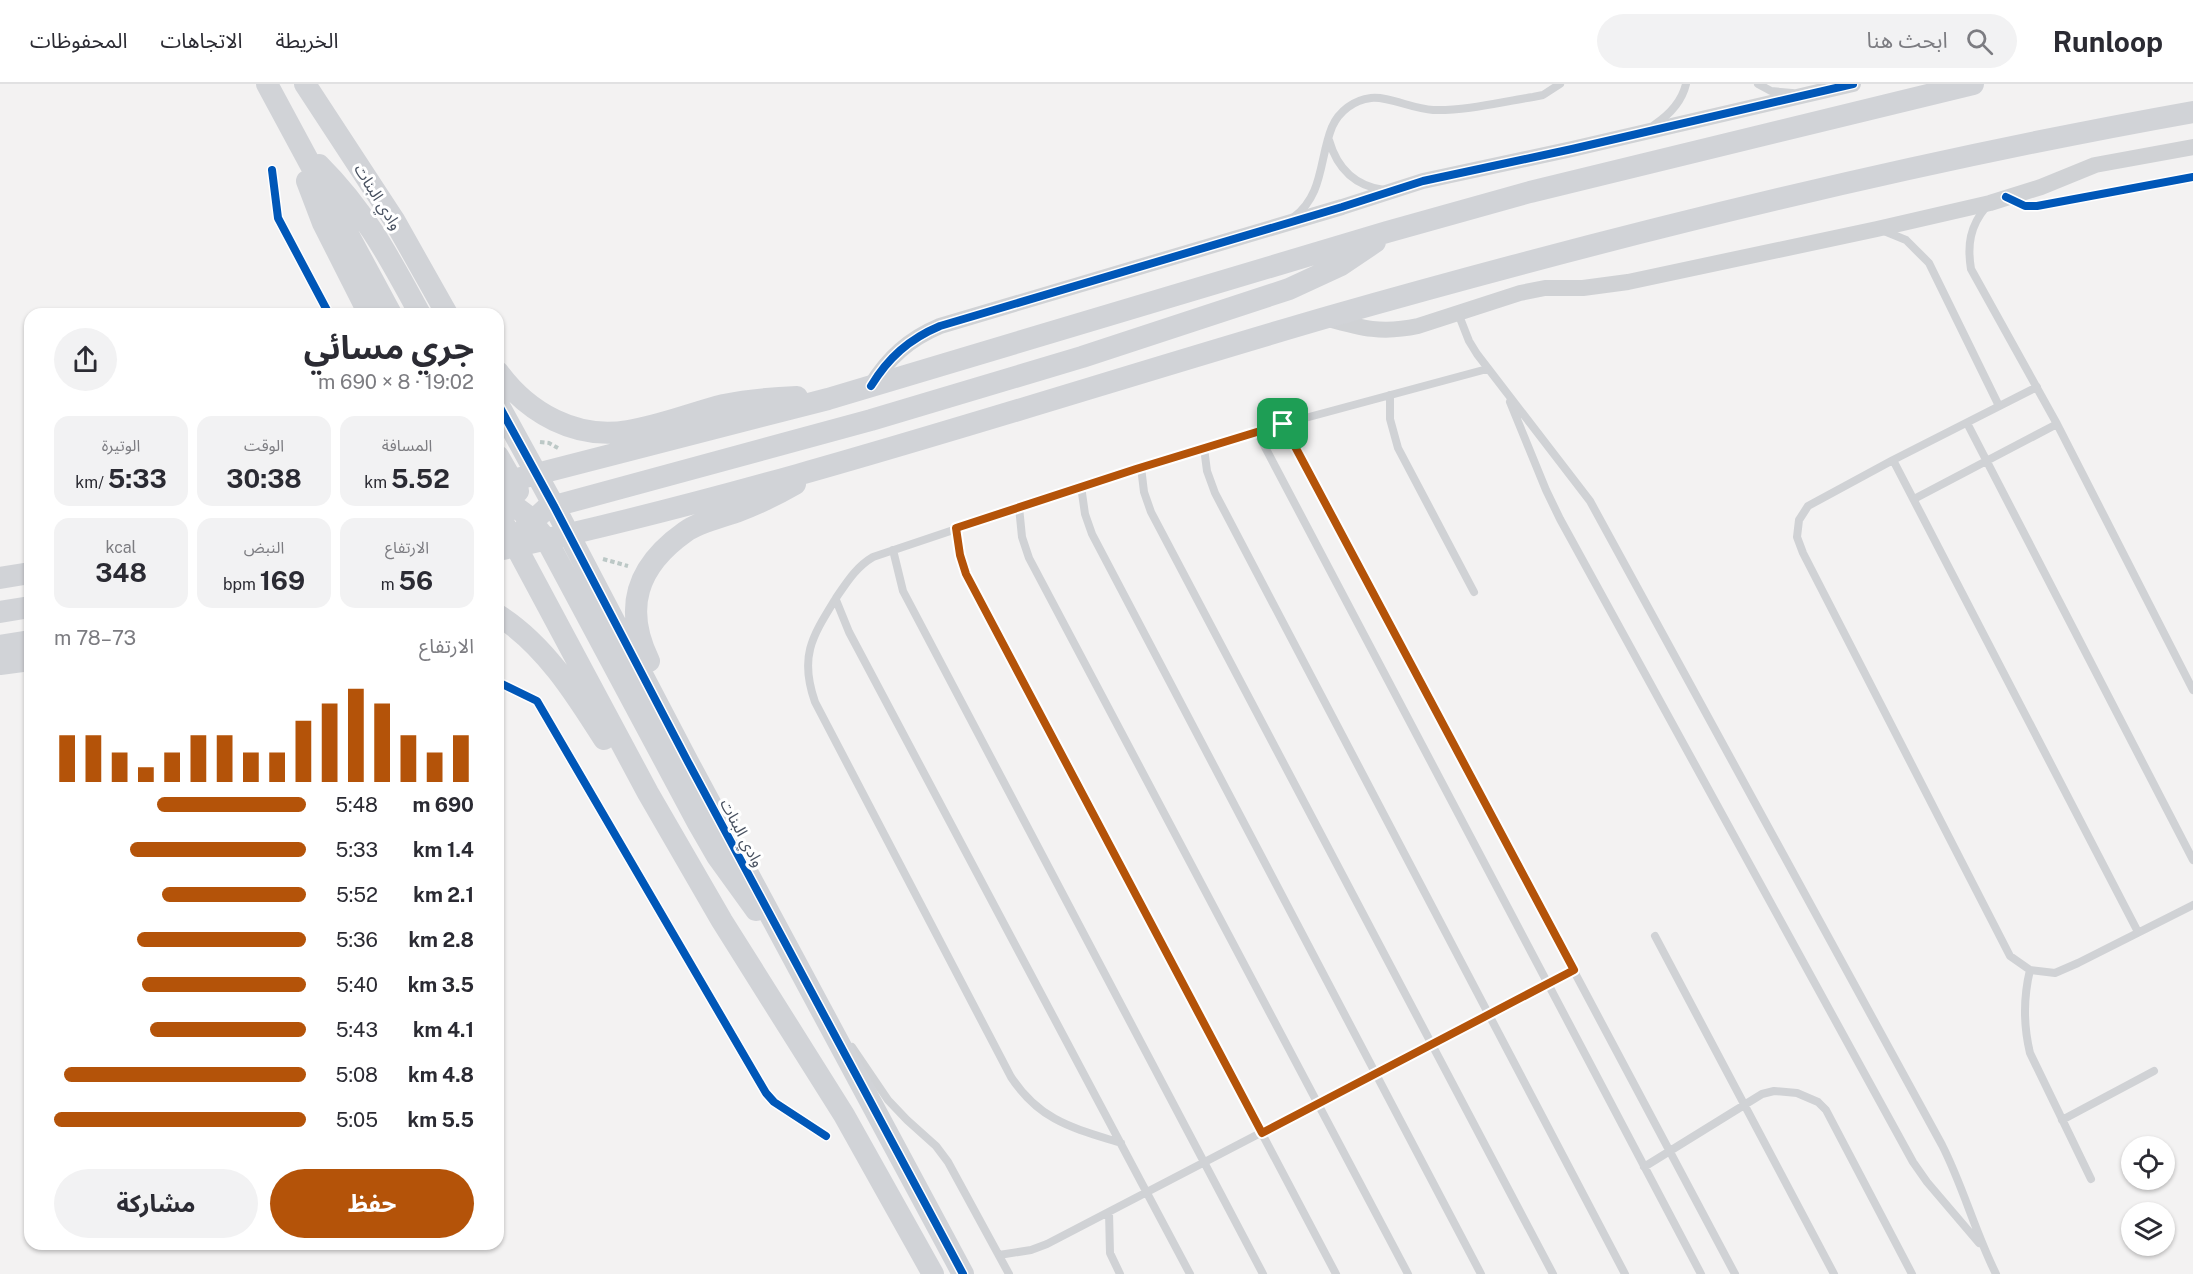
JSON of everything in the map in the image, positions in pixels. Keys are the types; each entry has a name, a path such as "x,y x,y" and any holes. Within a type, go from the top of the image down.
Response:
{"main road":[{"path":"267,84 388,308"},
{"name":"وادي البنات","path":"305,84 394,220 444,308"},
{"path":"504,485 537,473 828,399 1388,232 1560,184 1973,84"},
{"path":"507,548 596,528 819,469 1325,318 1515,265 1733,209 1952,160 2186,112"},
{"path":"301,147 303,167 315,205 366,308"},
{"path":"301,147 337,182 368,222 417,308"},
{"path":"521,512 860,423 1137,339 1307,281 1341,265 1388,232"},
{"path":"420,267 442,285 459,308"},
{"path":"504,381 527,404 549,418 574,429 599,433 626,432 725,405 755,400 800,397 828,399"},
{"name":"وادي البنات","path":"504,415 537,473 507,548 728,931 844,1115 933,1274"},
{"path":"688,762 680,728 640,639 636,620 641,580 654,560 685,532 703,523 758,504 800,482 819,469"},
{"path":"504,489 521,512 546,539 717,856 763,919 788,947"},
{"name":"وادي البنات","path":"521,512 569,533 688,762 963,1274"},
{"path":"0,578 24,574"},
{"path":"0,612 24,608"},
{"path":"504,620 524,635 555,667 619,760 648,793"},
{"path":"0,646 24,642"},
{"path":"0,664 24,661"}],"street":[{"path":"871,386 891,358 903,347 940,326 1443,176 1852,84"},
{"path":"1325,318 1365,330 1384,331 1418,326 1520,293 1545,288 1583,288 1628,282 1877,229 1990,203 2096,165 2193,147"}],"lane":[{"path":"1281,225 1300,213 1314,195 1332,127 1338,116 1359,100 1385,99 1415,107 1452,109 1543,95 1560,84"},
{"path":"1641,133 1658,123 1672,110 1683,94 1686,84"},
{"path":"1758,84 1771,91 1810,95"},
{"path":"1329,140 1338,162 1354,179 1373,188 1394,190"},
{"path":"1990,203 1978,216 1971,233 1968,251 1971,269 2037,387 2193,690"},
{"path":"1877,229 1906,240 1929,262 1999,406"},
{"path":"1458,312 1469,341 1487,369 1590,501 1945,1150 1983,1248 1996,1274"},
{"path":"1121,1143 1055,1121 1026,1098 1011,1077 815,702 809,681 809,651 814,633 850,578 864,562 893,550 1140,467 1283,424 1487,369"},
{"path":"2037,387 1808,506 1799,520 1797,537 1803,553 2010,956 2030,970 2055,973 2193,904"},
{"path":"1506,393 1560,519 1913,1162 1983,1248"},
{"path":"1390,395 1389,418 1398,448 1474,592"},
{"path":"1966,423 2193,860"},
{"path":"1283,424 1735,1274"},
{"path":"1914,499 2056,424"},
{"path":"1257,432 1701,1274"},
{"path":"1204,448 1207,471 1215,493 1625,1274"},
{"path":"1893,460 2138,932"},
{"path":"1140,467 1144,492 1151,512 1553,1274"},
{"path":"1081,486 1085,514 1092,534 1481,1274"},
{"path":"1019,507 1022,537 1029,558 1408,1274"},
{"path":"956,528 960,555 966,574 1336,1274"},
{"path":"893,550 903,591 1263,1274"},
{"path":"836,600 849,632 1190,1274"},
{"path":"1655,936 1834,1274"},
{"path":"999,1255 1039,1248 1574,970"},
{"path":"2030,970 2024,1003 2026,1036 2036,1068 2091,1179"},
{"path":"826,1018 857,1053 888,1100 936,1146 948,1162 1009,1274"},
{"path":"2062,1120 2154,1071"},
{"path":"1644,1167 1762,1094 1786,1091 1808,1097 1826,1110 1912,1274"},
{"path":"1109,1212 1110,1253 1120,1274"}],"path":[{"path":"603,559 645,574"}],"cycle path":[{"path":"871,386 900,350 940,326 1423,181 1853,84"},
{"path":"272,170 278,218 326,308"},
{"path":"2006,197 2025,206 2037,206 2193,177"},
{"path":"504,415 963,1274"},
{"path":"504,685 537,701 766,1093 774,1102 826,1136"}],"route":[{"path":"1283,424 1574,970 1262,1133 966,574 960,555 956,528 1283,424"}]}
